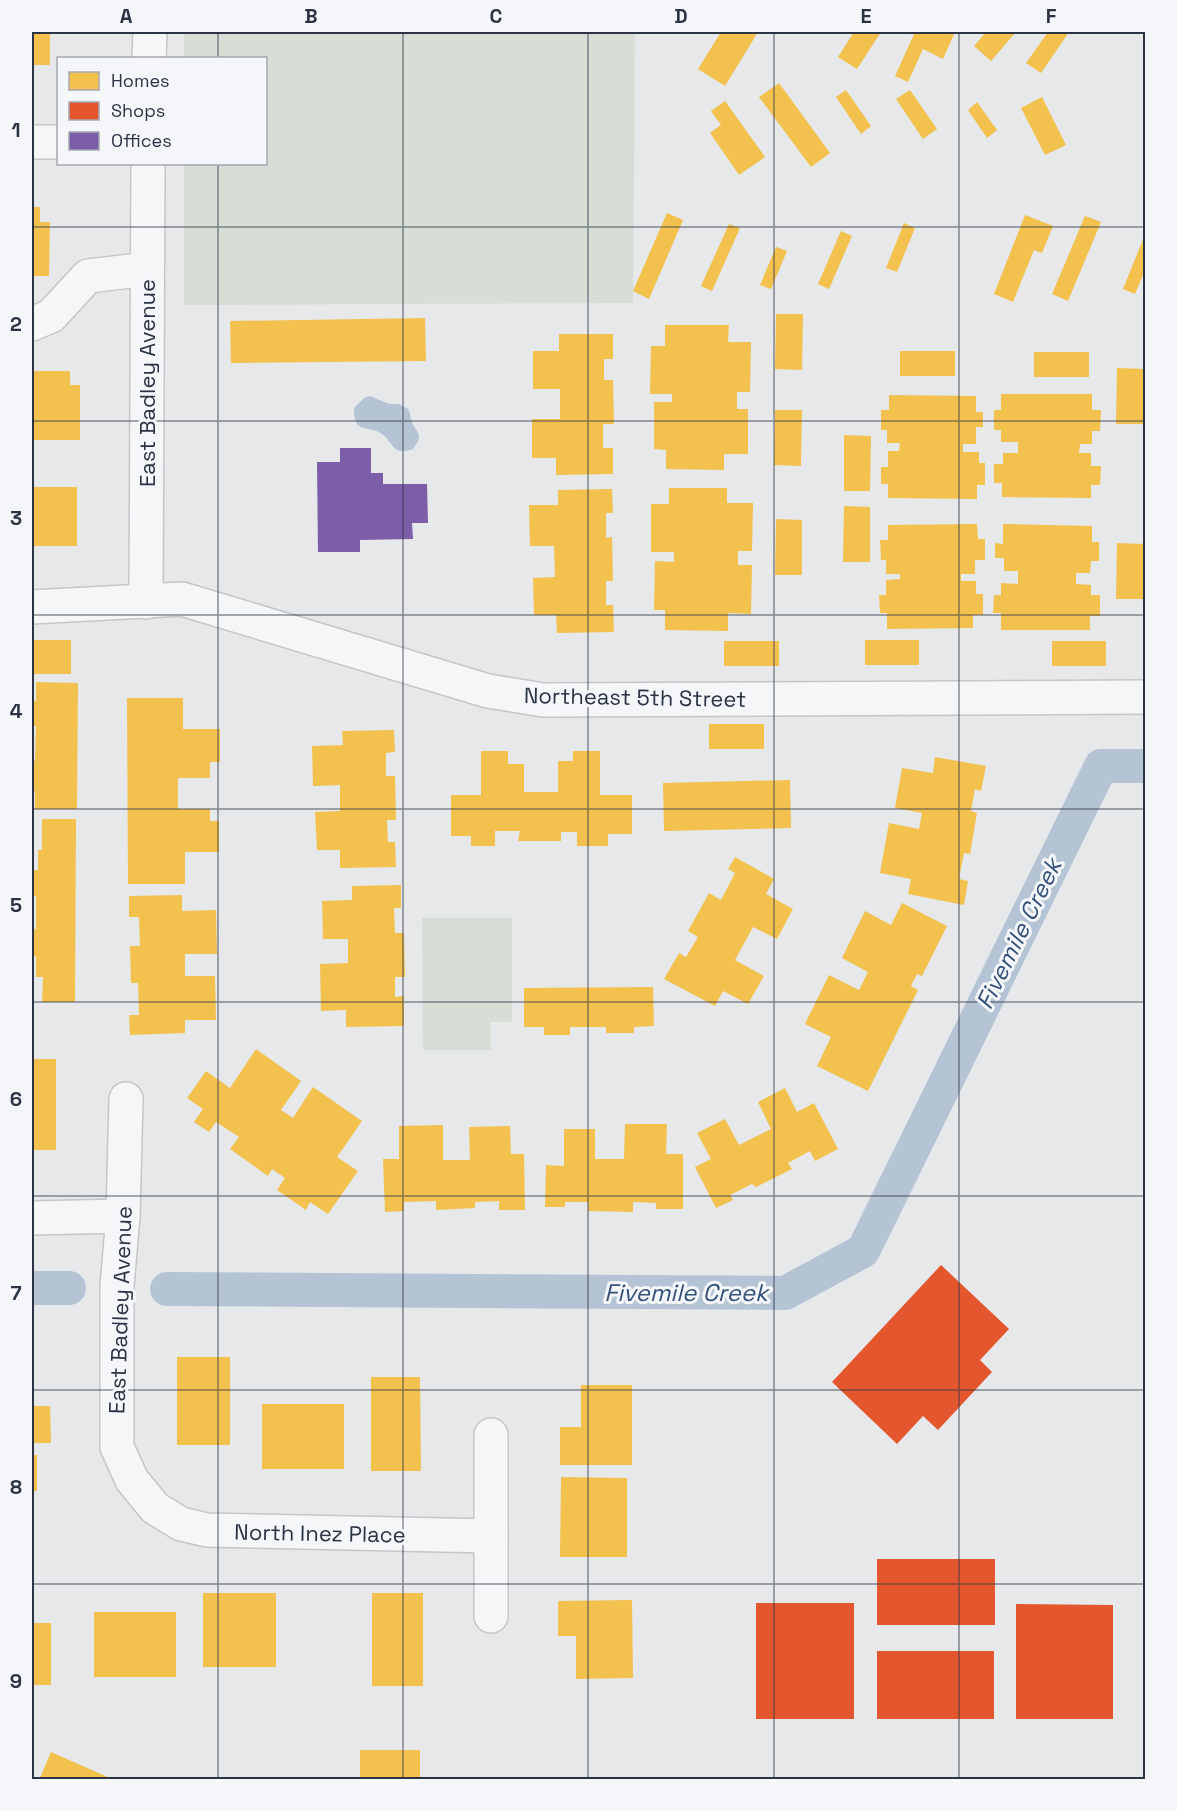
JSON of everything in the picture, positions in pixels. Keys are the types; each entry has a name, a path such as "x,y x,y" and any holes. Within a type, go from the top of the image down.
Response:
{"street":[{"path":"149,57 150,32"},
{"path":"32,142 57,142"},
{"name":"East Badley Avenue","path":"146,602 148,165"},
{"path":"32,324 51,316 88,276 147,269"},
{"name":"Northeast 5th Street","path":"32,607 182,599 488,691 543,700 1146,697"},
{"name":"East Badley Avenue","path":"126,1099 123,1216 117,1286 117,1447 132,1480 155,1508"},
{"path":"32,1218 123,1216"},
{"path":"491,1435 491,1616"},
{"name":"North Inez Place","path":"155,1508 181,1524 207,1530 491,1536"}],"shaded area":[{"path":"184,32 635,32 633,303 184,305 184,165 267,165 267,57 184,57"},
{"path":"422,918 512,918 512,1022 490,1022 491,1050 423,1050"}],"water":[{"path":"370,396 389,404 399,404 408,409 419,437 413,449 397,450 382,434 362,427 356,422 354,408 364,398"}],"building: Homes":[{"path":"32,32 50,32 50,65 32,65"},
{"path":"721,32 758,32 725,86 698,69"},
{"path":"854,32 881,32 857,69 838,57"},
{"path":"915,32 955,32 943,59 923,49 908,82 895,76"},
{"path":"986,32 1016,32 991,61 974,46"},
{"path":"1048,32 1069,32 1041,73 1026,63"},
{"path":"779,83 830,153 811,167 759,97"},
{"path":"846,90 871,126 861,134 836,97"},
{"path":"910,90 937,129 923,139 896,99"},
{"path":"1042,97 1066,145 1045,155 1021,108"},
{"path":"725,101 765,157 739,175 710,133 721,125 711,111"},
{"path":"977,102 997,130 987,138 968,110"},
{"path":"32,207 40,207 40,222 50,222 49,276 32,276"},
{"path":"667,213 683,220 649,299 633,291"},
{"path":"1025,215 1053,226 1042,253 1034,250 1013,302 994,294"},
{"path":"1085,216 1101,222 1068,301 1052,294"},
{"path":"904,223 915,228 897,272 886,268"},
{"path":"729,224 740,228 712,291 701,286"},
{"path":"841,231 852,236 829,289 818,284"},
{"path":"1146,232 1146,268 1135,294 1123,289"},
{"path":"776,247 787,251 771,289 760,285"},
{"path":"776,314 803,314 802,370 775,369"},
{"path":"425,318 426,361 231,363 230,321"},
{"path":"665,325 729,325 728,342 751,342 750,392 737,392 737,409 748,409 748,454 724,454 724,470 666,469 666,450 654,449 654,402 672,402 672,394 650,394 651,346 665,346"},
{"path":"559,334 613,334 613,359 604,359 604,380 613,380 614,424 603,424 603,448 613,448 613,474 556,475 556,458 532,458 532,419 560,419 560,389 533,389 533,351 559,351"},
{"path":"900,351 955,351 955,376 900,376"},
{"path":"1034,352 1089,352 1089,377 1034,377"},
{"path":"1117,368 1144,369 1143,424 1116,424"},
{"path":"32,371 70,371 70,385 80,385 80,440 32,440"},
{"path":"1001,394 1092,394 1092,410 1101,410 1100,431 1092,431 1092,444 1080,444 1079,453 1091,453 1091,466 1101,466 1100,485 1091,485 1091,498 1002,497 1002,483 994,483 994,464 1003,464 1003,453 1018,453 1018,442 1001,442 1001,430 994,430 994,410 1001,410"},
{"path":"889,395 976,396 976,412 983,412 983,427 976,427 976,444 963,444 963,452 979,452 979,463 985,463 985,485 977,485 977,499 888,498 888,484 881,484 881,467 888,467 888,451 899,451 900,443 887,443 887,430 881,430 881,410 889,410"},
{"path":"775,410 802,410 801,466 774,465"},
{"path":"844,435 871,436 870,491 844,491"},
{"path":"32,487 77,487 77,546 32,546"},
{"path":"669,488 727,488 727,503 753,503 752,551 738,551 738,565 752,565 751,614 728,613 728,631 665,630 665,610 654,610 655,561 674,562 674,552 651,552 651,504 669,504"},
{"path":"612,489 613,513 606,513 606,538 612,537 613,581 606,581 606,605 613,605 614,632 557,633 556,615 534,615 533,578 555,577 554,546 530,546 529,505 558,505 558,490"},
{"path":"844,506 870,507 870,562 843,562"},
{"path":"776,519 802,520 802,575 775,575"},
{"path":"977,524 978,539 985,539 985,560 975,560 975,574 961,574 961,581 976,581 976,594 983,594 983,615 973,615 973,628 887,629 887,613 880,613 879,595 886,595 886,580 900,579 900,574 886,574 886,560 881,560 880,540 888,540 888,525"},
{"path":"1003,524 1092,526 1092,542 1099,542 1099,561 1091,561 1090,573 1076,573 1076,584 1091,585 1091,595 1100,595 1100,616 1090,616 1090,630 1001,630 1001,613 993,613 994,595 1001,595 1001,583 1018,584 1018,571 1004,571 1004,558 995,558 995,543 1003,544"},
{"path":"1117,543 1144,544 1143,599 1116,599"},
{"path":"32,640 71,640 71,674 32,674"},
{"path":"865,640 919,640 919,665 865,665"},
{"path":"724,641 779,641 779,666 724,666"},
{"path":"1052,641 1106,641 1106,666 1052,666"},
{"path":"36,682 78,683 77,809 35,809 35,791 32,791 32,761 35,761 36,726 32,726 32,701 36,701"},
{"path":"127,698 183,698 183,729 220,729 220,762 210,762 210,778 178,778 178,809 210,809 210,821 219,821 219,852 185,852 185,884 128,884"},
{"path":"709,724 764,724 764,749 709,749"},
{"path":"394,730 395,752 386,753 386,776 395,776 396,820 387,820 388,842 395,842 396,867 340,868 340,850 317,850 315,812 340,811 340,785 313,786 312,746 343,745 342,731"},
{"path":"481,751 508,751 508,764 524,764 524,792 558,792 558,761 573,761 573,751 600,751 600,795 632,795 632,834 608,834 608,846 577,846 577,832 561,832 561,841 518,841 520,831 495,831 495,846 471,846 471,836 451,836 451,795 481,795"},
{"path":"935,757 986,766 981,791 975,789 971,811 977,813 970,854 964,853 959,879 968,881 964,905 908,894 911,879 880,873 889,823 919,829 922,813 895,808 902,768 933,773"},
{"path":"790,780 791,828 664,831 663,783"},
{"path":"42,819 76,819 75,1002 42,1002 43,977 36,977 36,956 32,956 32,929 36,929 36,896 32,896 32,870 38,870 38,850 42,850"},
{"path":"735,857 774,879 766,894 793,909 777,939 753,927 735,960 764,976 748,1004 723,991 715,1006 664,979 679,953 686,957 698,937 688,931 709,893 721,900 735,873 728,869"},
{"path":"401,885 401,908 394,908 395,933 404,933 405,977 395,977 395,997 404,996 404,1026 346,1027 346,1010 321,1011 320,964 348,963 348,939 323,939 322,901 352,900 352,886"},
{"path":"182,895 182,911 216,910 217,954 185,954 185,976 215,976 216,1020 185,1020 185,1033 130,1035 129,1015 139,1015 138,983 131,983 130,946 140,946 139,917 129,917 129,896"},
{"path":"902,903 947,926 922,976 917,974 911,986 918,990 868,1091 817,1066 831,1037 805,1024 829,975 859,990 868,972 842,958 865,911 891,925"},
{"path":"653,987 654,1026 634,1027 634,1033 606,1033 606,1027 570,1027 570,1035 544,1035 544,1027 524,1027 524,988"},
{"path":"256,1049 301,1081 281,1110 293,1118 313,1087 362,1121 337,1157 358,1171 328,1214 310,1202 306,1210 277,1190 285,1178 272,1169 268,1176 230,1149 239,1137 216,1122 209,1132 194,1122 203,1109 187,1098 206,1071 230,1088"},
{"path":"32,1059 56,1059 56,1150 32,1150"},
{"path":"785,1088 797,1112 814,1103 838,1149 815,1161 810,1151 788,1163 792,1169 756,1187 752,1184 730,1195 733,1200 716,1208 695,1167 711,1159 697,1133 725,1119 739,1145 771,1129 758,1102"},
{"path":"625,1124 667,1124 666,1154 683,1154 683,1209 656,1209 656,1203 633,1202 633,1212 588,1211 588,1202 565,1202 565,1207 545,1207 546,1165 564,1166 564,1129 595,1129 595,1159 624,1159"},
{"path":"443,1125 443,1160 470,1160 469,1127 510,1126 511,1154 524,1154 525,1210 499,1210 499,1201 475,1202 475,1208 436,1210 436,1201 404,1202 404,1211 385,1212 383,1159 399,1159 399,1126"},
{"path":"177,1357 230,1357 230,1445 177,1445"},
{"path":"371,1377 420,1377 421,1471 371,1471"},
{"path":"581,1385 632,1385 632,1465 560,1465 560,1427 581,1427"},
{"path":"262,1404 344,1404 344,1469 262,1469"},
{"path":"32,1406 50,1406 51,1443 32,1443"},
{"path":"32,1455 37,1455 37,1491 32,1491"},
{"path":"561,1477 627,1478 627,1557 560,1557"},
{"path":"203,1593 276,1593 276,1667 203,1667"},
{"path":"372,1593 423,1593 423,1686 372,1686"},
{"path":"632,1600 633,1678 576,1679 576,1636 558,1636 558,1601"},
{"path":"94,1612 176,1612 176,1677 94,1677"},
{"path":"32,1623 51,1623 51,1685 32,1685"},
{"path":"360,1750 420,1750 420,1780 360,1780"},
{"path":"51,1752 110,1778 110,1780 39,1780"}],"building: Shops":[{"path":"941,1265 1009,1329 980,1360 992,1372 938,1430 923,1416 897,1444 832,1382"},
{"path":"877,1559 995,1559 995,1625 877,1625"},
{"path":"756,1603 854,1603 854,1719 756,1719"},
{"path":"1016,1604 1113,1605 1113,1719 1016,1719"},
{"path":"877,1651 994,1651 994,1719 877,1719"}],"building: Offices":[{"path":"340,448 371,448 371,473 383,473 383,484 427,484 428,523 412,523 413,539 360,540 360,552 318,552 317,462 340,462"}],"waterway":[{"name":"Fivemile Creek","path":"167,1289 785,1293 863,1251 1101,766 1146,766"},
{"name":"Fivemile Creek","path":"32,1288 69,1288"}]}
